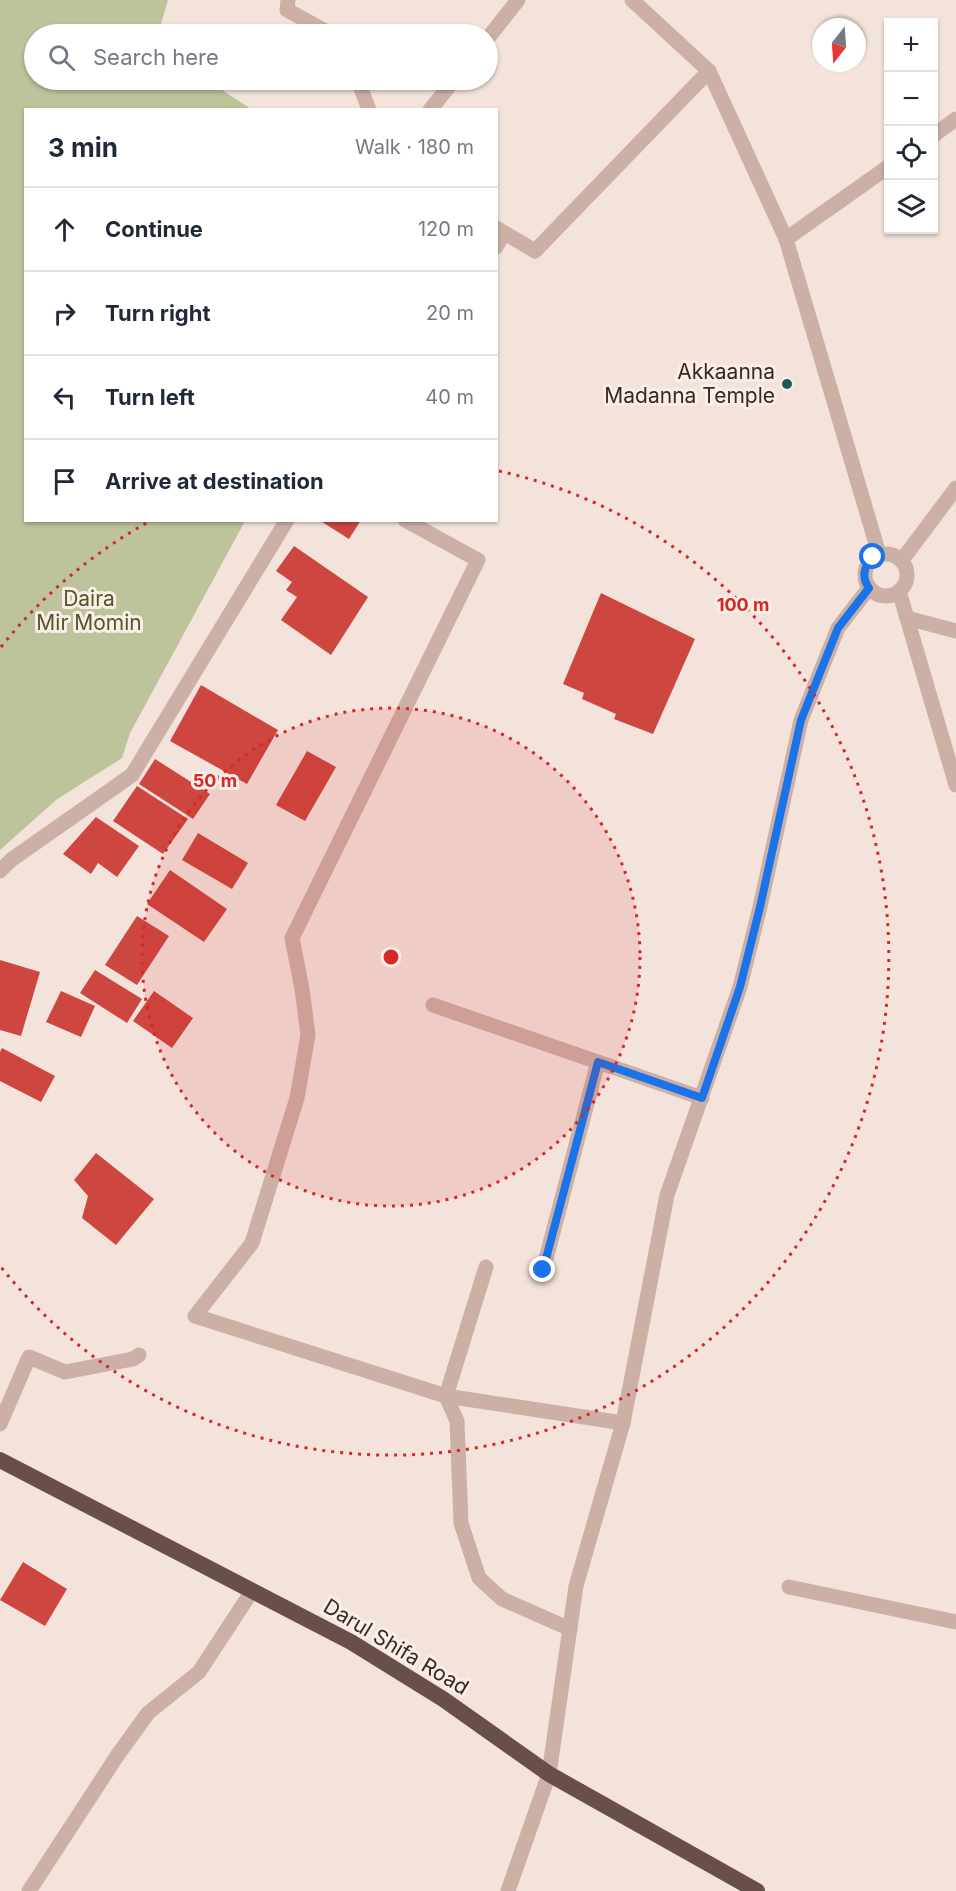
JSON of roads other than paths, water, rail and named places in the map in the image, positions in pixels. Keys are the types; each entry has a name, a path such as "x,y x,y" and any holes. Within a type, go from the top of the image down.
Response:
{"highway":[{"name":"Darul Shifa Road","path":"0,1460 351,1642 443,1699 549,1774 757,1891"}],"street":[{"path":"288,0 287,10 313,24"},
{"path":"498,25 518,0"},
{"path":"632,0 709,71 786,239 879,554"},
{"path":"500,231 536,251 709,71"},
{"path":"362,90 368,108"},
{"path":"432,108 446,90"},
{"path":"938,132 956,119"},
{"path":"786,239 884,170"},
{"path":"902,560 956,488"},
{"path":"0,871 11,860 132,775 286,522"},
{"path":"409,522 478,560 292,938 308,1035 297,1098 252,1243 195,1316 446,1396 623,1423"},
{"path":"879,554 891,554 902,560 907,573 907,580 899,591 887,596 880,596 865,583 864,571 869,561 879,554"},
{"path":"508,1891 549,1774 576,1586 623,1423 667,1195 740,987 801,720 838,628 869,588"},
{"path":"899,591 956,785"},
{"path":"907,618 956,630"},
{"path":"433,1005 702,1098"},
{"path":"543,1270 598,1062"},
{"path":"486,1267 446,1396 457,1421 461,1523 479,1578 502,1599 570,1629"},
{"path":"0,1424 29,1357 65,1372 133,1359 139,1354"},
{"path":"789,1587 956,1622"},
{"path":"29,1891 147,1713 199,1672 252,1591"}],"place":[{"name":"Akkaanna Madanna Temple","path":"787,384"}],"park label":[{"name":"Daira Mir Momin","path":"89,611"}]}
